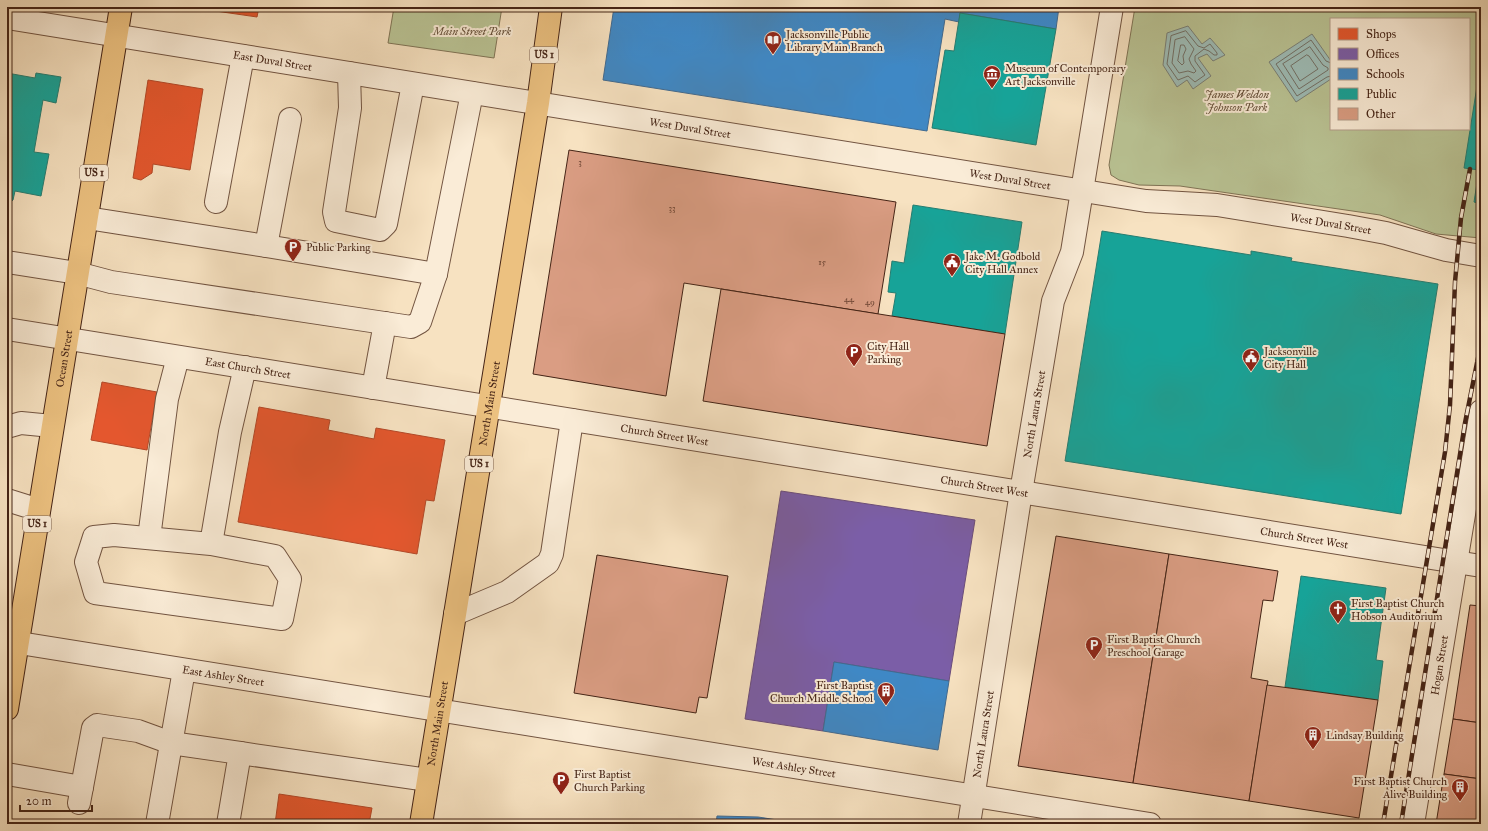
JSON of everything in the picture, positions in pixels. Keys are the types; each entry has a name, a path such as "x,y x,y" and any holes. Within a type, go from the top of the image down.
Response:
{"main road":[{"name":"Ocean Street","path":"7,709 12,642 39,510 121,7"},
{"name":"North Main Street","path":"421,824 538,103 552,7"}],"street":[{"name":"North Laura Street","path":"969,824 1021,492 1053,301 1071,258 1112,7"},
{"name":"East Duval Street","path":"7,18 538,103"},
{"path":"216,202 243,56"},
{"path":"349,73 350,108 334,212 336,221 380,230 386,224 413,84"},
{"path":"7,262 77,273 111,282 411,327 420,322 436,274 472,93"},
{"name":"West Duval Street","path":"538,103 1160,203 1217,205 1348,226 1386,234 1446,250 1481,256"},
{"path":"266,246 290,119"},
{"path":"87,218 436,274"},
{"path":"373,388 385,323"},
{"name":"East Church Street","path":"7,330 488,406"},
{"path":"149,538 167,399 178,357"},
{"path":"211,544 230,432 245,368"},
{"name":"Church Street West","path":"488,406 1481,566"},
{"name":"Hogan Street","path":"1413,824 1481,411"},
{"path":"455,614 507,592 548,563 552,554 572,420"},
{"path":"7,427 21,423 52,426"},
{"path":"7,500 39,510"},
{"path":"114,535 211,544 276,556 290,580 282,619 95,593 86,562 94,537 114,535"},
{"name":"East Ashley Street","path":"12,642 439,710"},
{"path":"157,824 184,670"},
{"name":"West Ashley Street","path":"439,710 1150,824"},
{"path":"7,774 81,795 93,728 97,725 138,731 171,743 428,780"},
{"path":"228,824 240,754"}],"green space":[{"name":"Main Street Park","path":"394,7 502,7 494,58 388,43"},
{"name":"James Weldon Johnson Park","path":"1135,7 1481,7 1481,238 1436,234 1380,215 1180,186 1139,185 1119,180 1111,175 1109,165"}],"water":[{"path":"1188,26 1202,44 1210,38 1225,55 1213,61 1207,54 1198,58 1211,76 1193,89 1187,80 1177,87 1163,65 1167,33"},
{"path":"1312,34 1330,60 1330,80 1296,102 1269,62"}],"building: Shops":[{"path":"188,7 259,7 257,17"},
{"path":"148,80 203,89 190,170 153,164 152,173 141,180 133,178"},
{"path":"102,382 157,392 147,450 91,440"},
{"path":"259,407 330,420 328,430 374,439 376,428 445,440 434,501 426,500 417,554 238,522"},
{"path":"279,794 372,808 369,824 275,824"}],"building: Offices":[{"path":"781,491 975,520 949,681 834,662 823,731 745,719"}],"building: Schools":[{"name":"Jacksonville Public Library Main Branch","path":"614,7 1059,7 1056,29 960,13 959,22 945,19 927,131 603,80"},
{"name":"First Baptist Church Middle School","path":"834,662 949,681 938,750 823,731"},
{"path":"717,816 758,817 803,824 716,824"}],"building: Public":[{"name":"Museum of Contemporary Art Jacksonville","path":"960,13 1056,29 1036,145 932,128 945,50 954,51"},
{"path":"1481,61 1481,204 1474,202 1479,170 1464,168"},
{"path":"7,73 35,78 36,73 61,77 56,103 43,100 34,152 49,154 41,196 15,191 13,200 7,206"},
{"name":"Jake M. Godbold City Hall Annex","path":"913,205 1022,222 1005,334 892,316 896,293 888,292 892,261 904,263"},
{"name":"Jacksonville City Hall","path":"1102,231 1251,255 1251,251 1292,258 1291,261 1438,284 1401,514 1065,461"},
{"name":"First Baptist Church Hobson Auditorium","path":"1301,576 1386,588 1376,660 1383,661 1378,700 1285,687"}],"building: Other":[{"path":"569,150 896,202 878,314 684,283 666,396 533,374"},
{"name":"City Hall Parking","path":"721,289 1005,334 987,446 703,401"},
{"name":"First Baptist Church Preschool Garage","path":"1056,536 1169,554 1133,783 1018,766"},
{"path":"1169,554 1278,571 1273,601 1263,600 1251,678 1268,681 1249,801 1133,783"},
{"path":"597,555 728,576 707,698 699,697 696,713 574,693"},
{"path":"1470,605 1481,606 1481,723 1453,719"},
{"name":"Lindsay Building","path":"1267,685 1378,700 1359,818 1249,801"},
{"path":"1453,719 1481,723 1481,779 1444,774"},
{"name":"First Baptist Church Alive Building","path":"1444,774 1481,779 1481,824 1436,824"}],"railway":[{"path":"1383,824 1445,452 1450,405 1455,282 1461,218 1470,169"},
{"path":"1401,824 1465,423 1481,343"}],"place":[{"name":"Jacksonville Public Library Main Branch","path":"773,55"},
{"name":"Museum of Contemporary Art Jacksonville","path":"992,89"},
{"name":"Public Parking","path":"293,262"},
{"name":"Jake M. Godbold City Hall Annex","path":"952,277"},
{"name":"City Hall Parking","path":"854,367"},
{"name":"Jacksonville City Hall","path":"1251,372"},
{"name":"First Baptist Church Hobson Auditorium","path":"1338,624"},
{"name":"First Baptist Church Preschool Garage","path":"1094,660"},
{"name":"First Baptist Church Middle School","path":"886,706"},
{"name":"Lindsay Building","path":"1313,750"},
{"name":"First Baptist Church Parking","path":"561,795"},
{"name":"First Baptist Church Alive Building","path":"1460,802"}]}
